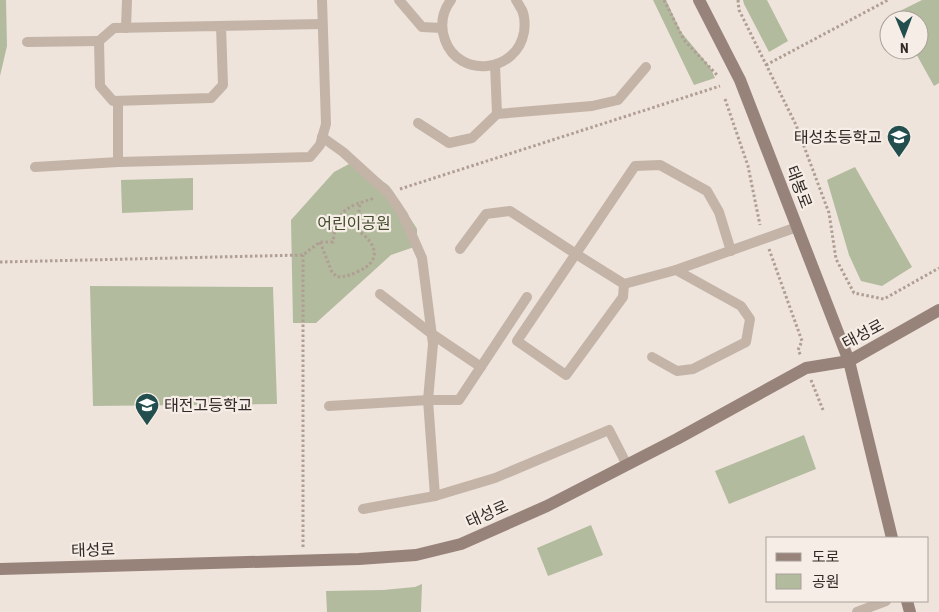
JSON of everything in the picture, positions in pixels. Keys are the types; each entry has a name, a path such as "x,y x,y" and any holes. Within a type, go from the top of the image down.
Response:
{"street":[{"name":"태봉로","path":"699,0 740,80 850,361 892,537"},
{"name":"태성로","path":"0,569 359,559 416,555 461,544 546,506 677,439 806,368 850,361 939,310"}],"lane":[{"path":"126,28 127,0"},
{"path":"35,167 118,162 310,157 320,145 326,124 322,0"},
{"path":"399,0 422,28 442,28"},
{"path":"451,0 442,20 442,33 447,45 455,56 466,63 478,66 492,66 505,61 516,51 523,39 525,25 522,11 516,0"},
{"path":"27,42 99,41 114,28 322,24"},
{"path":"99,41 100,86 113,101 211,98 223,85 221,26"},
{"path":"494,65 496,114"},
{"path":"418,123 449,143 472,138 496,114 592,106 618,100 646,67"},
{"path":"118,101 118,162"},
{"path":"322,136 343,152 388,193 403,215 422,258 433,344 428,400 435,496"},
{"path":"624,284 623,297 566,375 517,341 635,166 660,165 707,191 719,212 731,251"},
{"path":"460,249 486,214 510,211 624,284 676,270 797,227"},
{"path":"652,357 677,371 693,369 746,342 750,319 741,306 676,270"},
{"path":"380,294 432,334 480,367"},
{"path":"329,406 459,400 527,297"},
{"path":"520,308 534,316"},
{"path":"363,509 435,496 495,478 609,430 627,464"},
{"path":"857,612 883,602"}],"path":[{"path":"664,0 684,40 717,75"},
{"path":"738,0 739,10 796,125 829,214 836,259 854,293 884,299 939,268"},
{"path":"766,65 888,0"},
{"path":"0,262 303,255 320,242 333,242 335,226 340,216 349,207 360,202 720,86"},
{"path":"725,99 748,166 760,225"},
{"path":"320,242 332,272 337,277 344,277 371,264 374,250 371,242 357,230 360,202"},
{"path":"766,243 802,341 798,350"},
{"path":"303,255 303,560"}],"green space":[{"path":"0,0 6,0 7,46 0,76"},
{"path":"653,0 666,0 681,32 710,67 715,78 694,85"},
{"path":"743,0 767,0 788,41 769,52"},
{"path":"922,0 939,0 939,83 934,86 920,60 929,60 929,10 902,10"},
{"name":"어린이공원","path":"349,164 368,170 389,186 417,229 417,246 391,255 316,323 293,323 291,220 334,172"},
{"path":"855,167 912,267 882,286 861,281 849,255 827,180"},
{"path":"193,178 193,210 122,213 121,180"},
{"path":"90,286 273,287 277,404 93,406"},
{"path":"804,435 816,469 729,504 715,471"},
{"path":"591,525 603,555 548,576 537,548"},
{"path":"422,584 421,612 327,612 326,591 383,590 415,587"}],"place":[{"name":"태성초등학교","path":"899,158"},
{"name":"태전고등학교","path":"147,426"}]}
